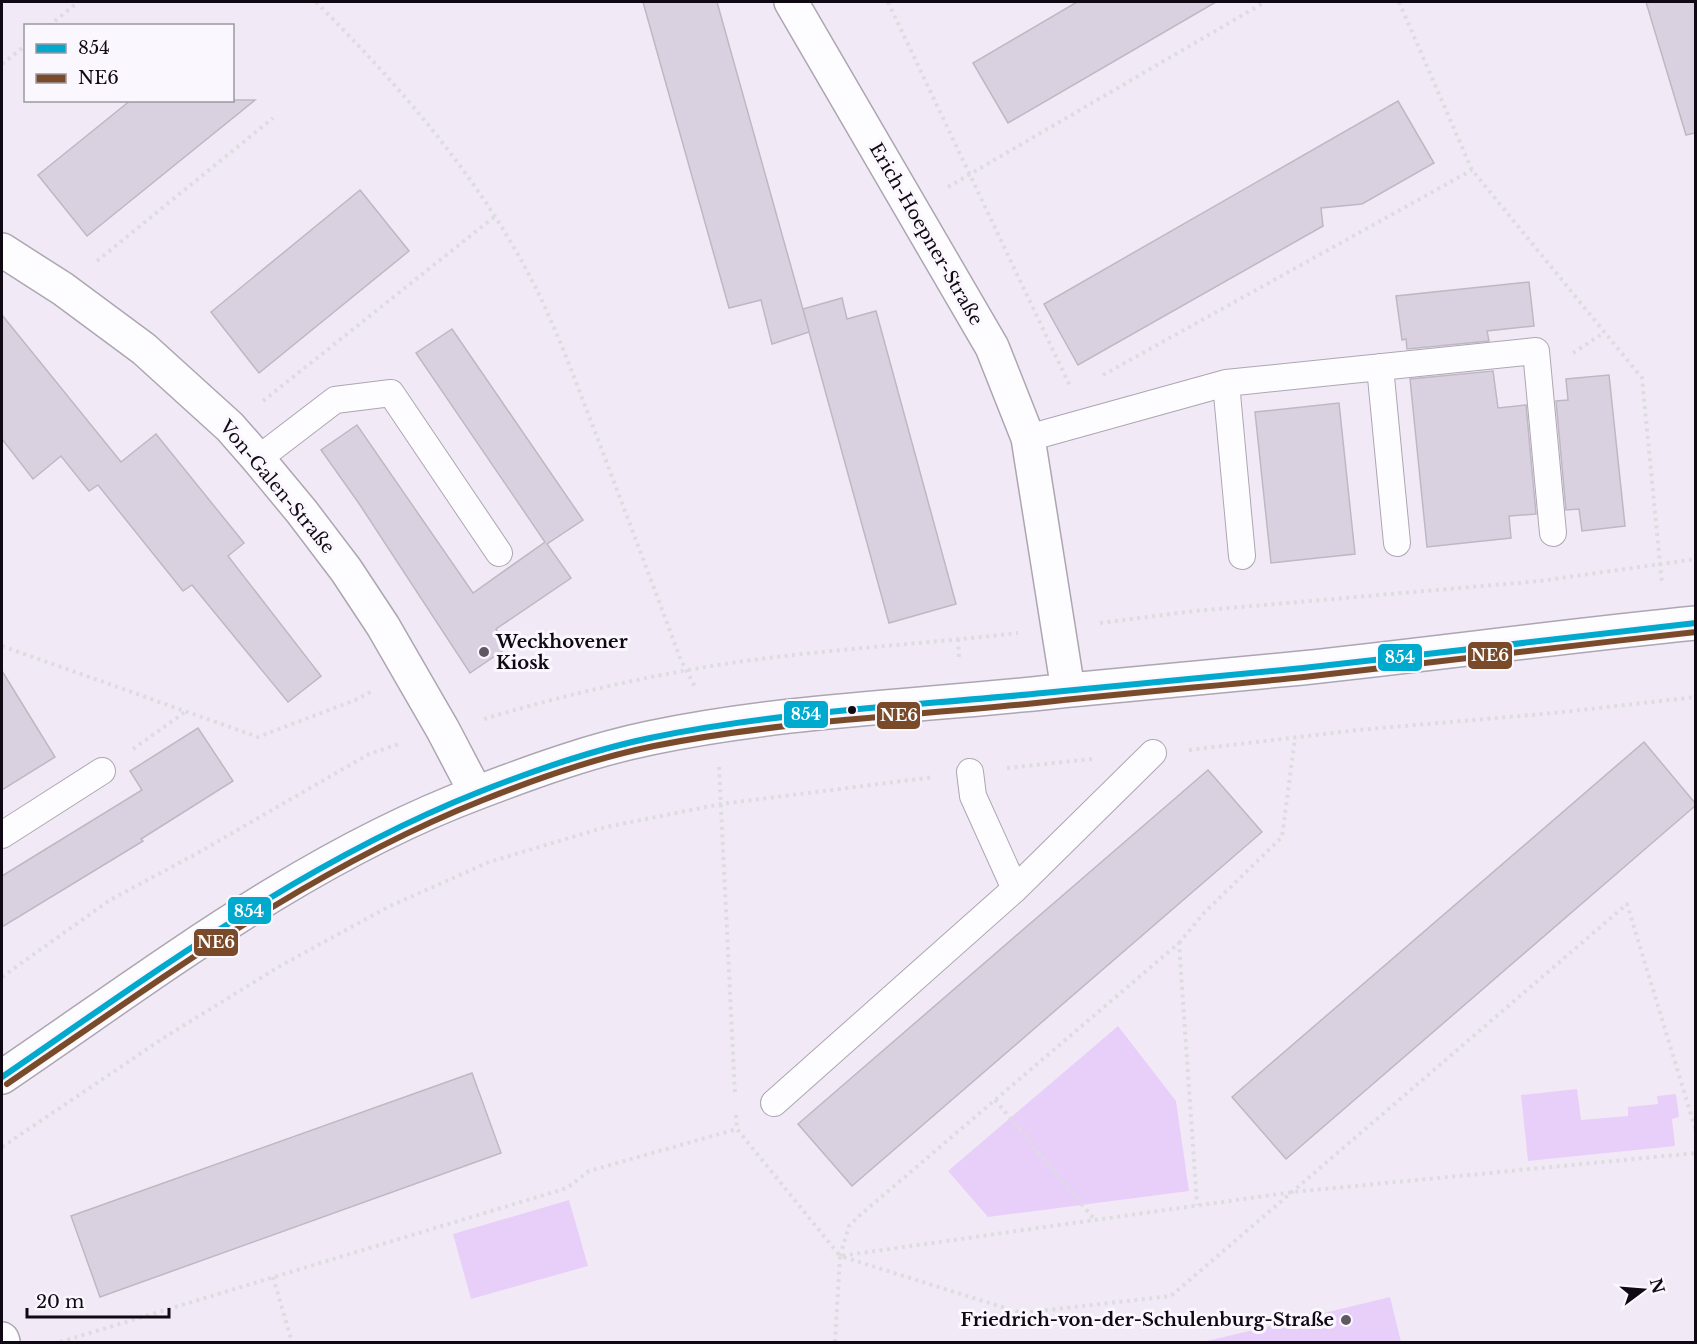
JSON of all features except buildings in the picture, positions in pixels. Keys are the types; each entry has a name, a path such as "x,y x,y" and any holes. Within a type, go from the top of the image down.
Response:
{"street":[{"name":"Erich-Hoepner-Straße","path":"791,2 992,347 1028,438 1068,690"},
{"name":"Von-Galen-Straße","path":"2,250 63,289 144,349 230,427 258,459 346,570 383,626 476,793"},
{"path":"2,1077 199,943 276,893 349,851 476,793 582,756 648,738 716,726 848,710 1304,668 1681,625"}],"lane":[{"path":"1028,438 1226,383 1536,351 1553,533"},
{"path":"1380,367 1397,543"},
{"path":"1226,383 1242,556"},
{"path":"258,459 335,400 391,393 499,553"},
{"path":"774,1103 1015,890 1153,753"},
{"path":"2,835 102,771"},
{"path":"970,772 973,796 1015,890"}],"path":[{"path":"51,24 78,2"},
{"path":"316,2 370,56 430,127 494,217 526,269 555,326 680,658 716,726 722,804 737,1130 840,1256 1021,1313 1171,1296 1627,904 1695,1131"},
{"path":"888,2 1073,392"},
{"path":"911,209 1265,2"},
{"path":"1399,2 1472,170 1642,378 1681,625"},
{"path":"2,64 24,47"},
{"path":"63,289 273,118"},
{"path":"1099,377 1472,170"},
{"path":"230,427 494,217"},
{"path":"2,646 258,737 358,699 409,669"},
{"path":"2,1147 184,1025 280,966 388,907 489,862 606,827 722,804 970,772 1695,697"},
{"path":"102,771 186,711"},
{"path":"835,1342 840,1256 849,1226 1179,943 1204,913 1282,837 1295,738"},
{"path":"1179,943 1197,1205"},
{"path":"995,1100 1095,1220"},
{"path":"60,1342 567,1188 589,1171 737,1130"},
{"path":"840,1256 1293,1192 1695,1153"},
{"path":"273,1277 292,1342"}],"shaded area":[{"path":"1118,1026 1176,1101 1189,1191 988,1217 948,1171"},
{"path":"1577,1089 1581,1120 1628,1116 1628,1107 1658,1104 1657,1096 1676,1094 1679,1117 1672,1119 1675,1146 1528,1161 1521,1095"},
{"path":"569,1200 588,1266 471,1299 453,1234"},
{"name":"Friedrich-von-der-Schulenburg-Straße","path":"1390,1297 1401,1342 1203,1342"}],"transit line":[{"name":"854","path":"2,1077 233,921 353,851 479,792 542,768 607,748 699,729 797,715 1303,668 1696,623"},
{"name":"NE6","path":"7,1084 237,929 357,859 483,800 546,776 610,756 701,738 796,725 1304,677 1696,632"}],"place":[{"name":"Weckhovener Kiosk","path":"484,652"},
{"name":"Friedrich-von-der-Schulenburg-Straße","path":"1346,1320"}]}
